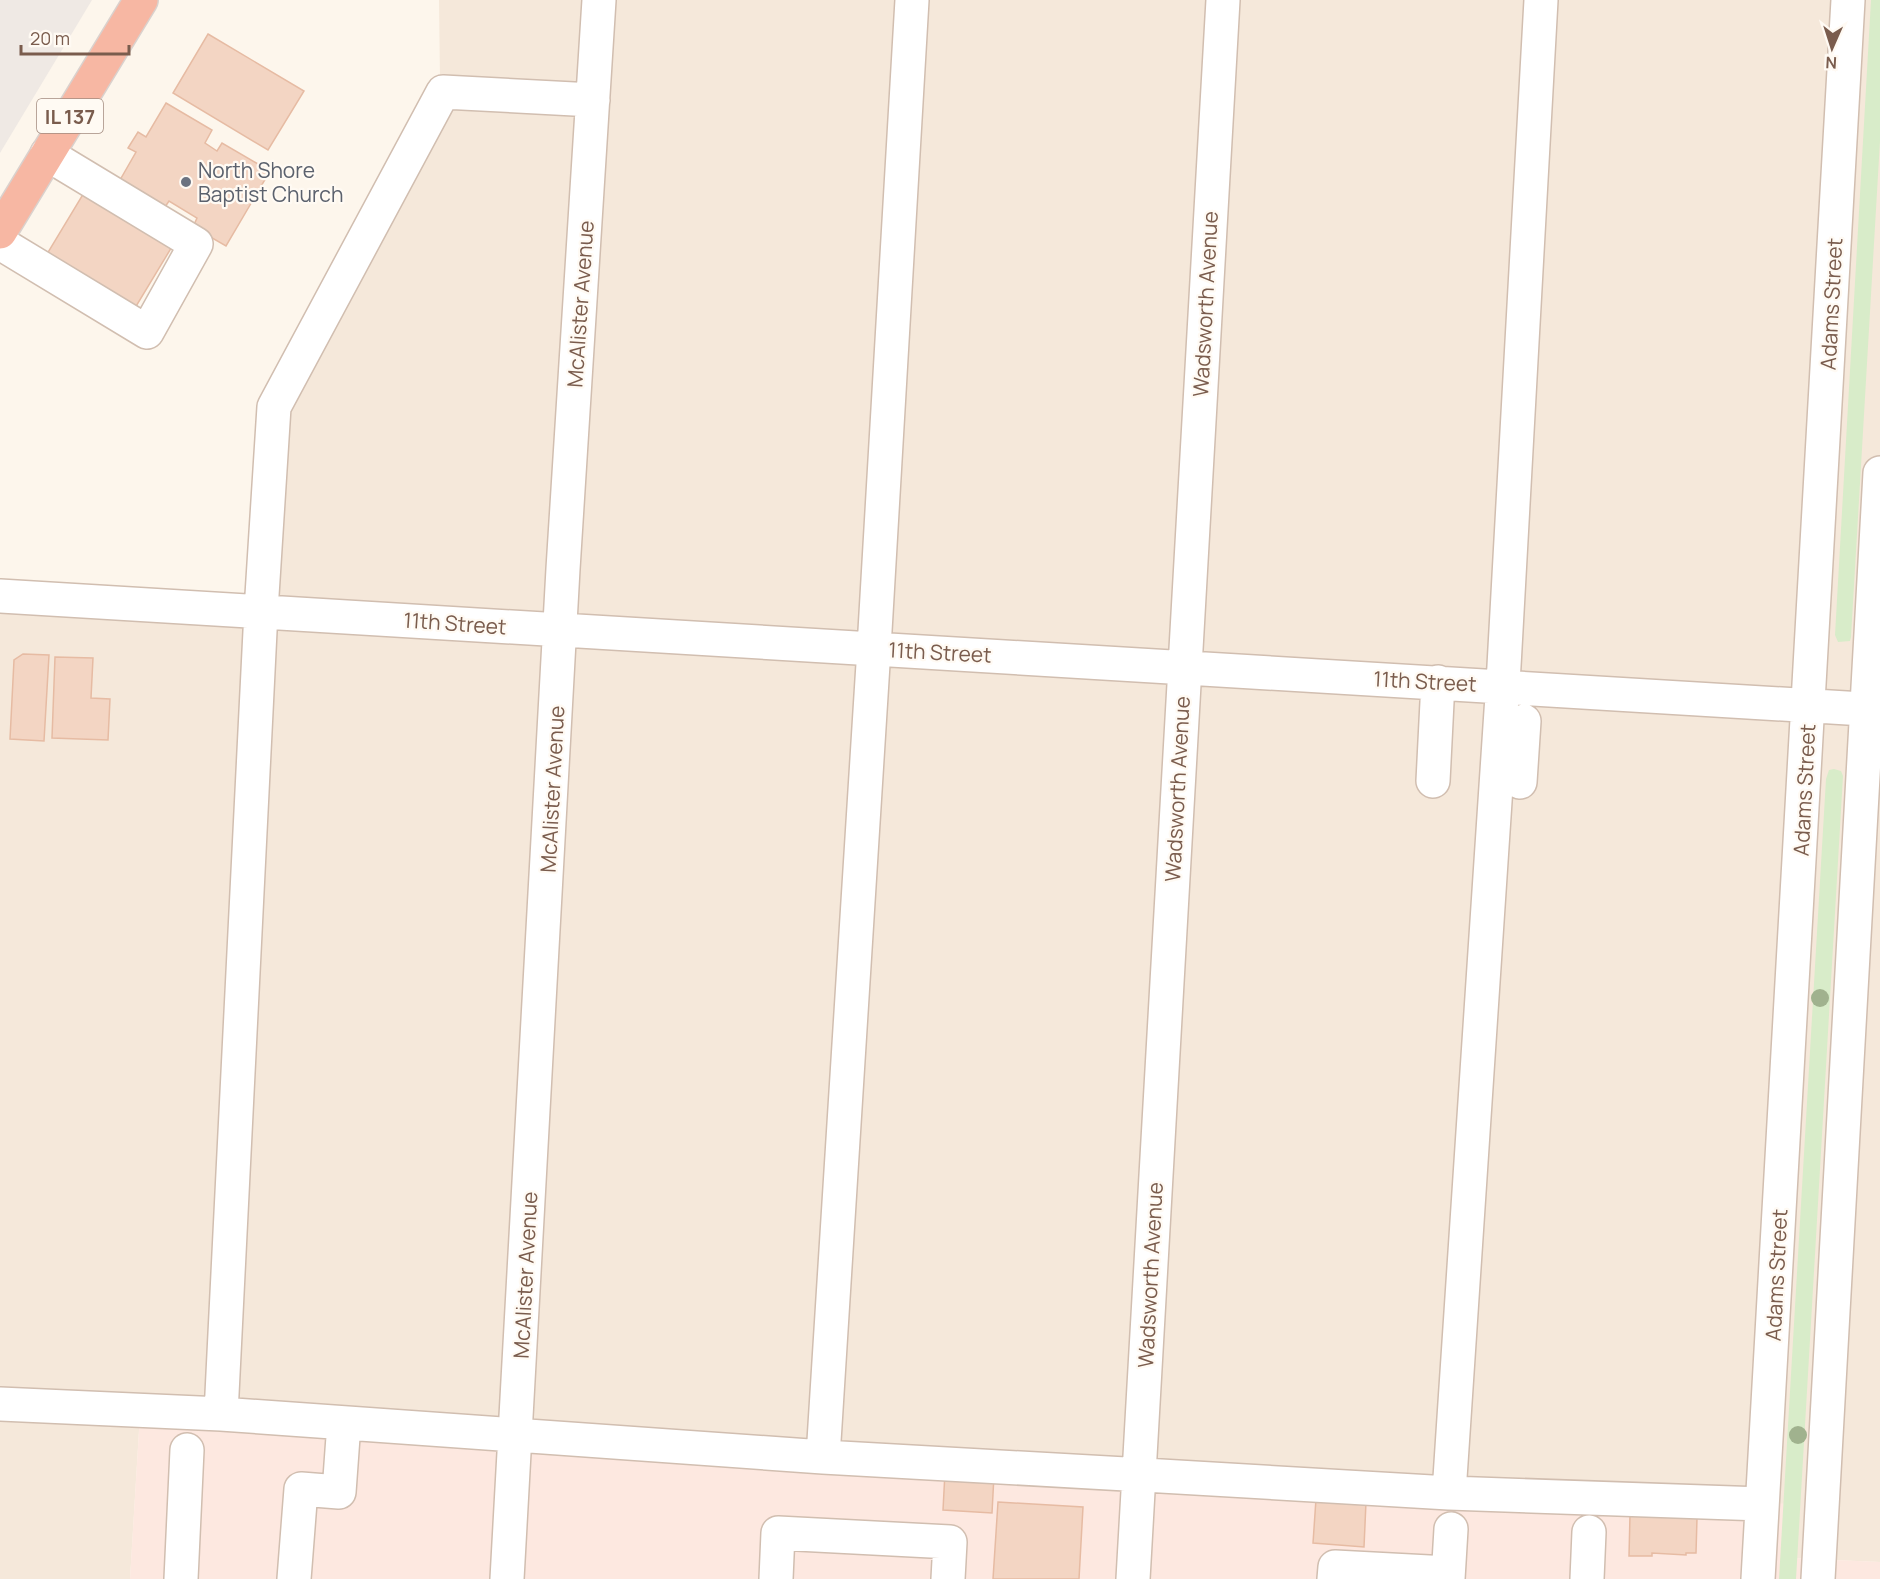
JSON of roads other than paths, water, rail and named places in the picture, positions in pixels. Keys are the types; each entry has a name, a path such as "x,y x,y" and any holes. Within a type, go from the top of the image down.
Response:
{"highway":[{"name":"IL 137","path":"0,232 141,0"}],"street":[{"name":"McAlister Avenue","path":"507,1579 599,0"},
{"path":"823,1457 912,0"},
{"name":"Wadsworth Avenue","path":"1133,1579 1223,0"},
{"path":"1449,1492 1514,686 1540,0"},
{"name":"Adams Street","path":"1758,1579 1848,0"},
{"path":"221,1414 261,611 274,408 442,92 593,100"},
{"path":"0,243 147,332 196,244 48,154"},
{"path":"1818,1579 1873,709 1880,473"},
{"name":"11th Street","path":"0,596 1873,709"},
{"path":"1432,781 1438,682"},
{"path":"1514,686 1520,782"},
{"path":"0,1404 221,1414 823,1457 1449,1492 1762,1504"},
{"path":"294,1579 301,1489 339,1492 344,1423"},
{"path":"181,1579 187,1450"},
{"path":"1334,1579 1335,1567 1448,1576 1451,1528"},
{"path":"1587,1579 1589,1532"},
{"path":"776,1579 778,1533 950,1542 948,1579"}],"place":[{"name":"North Shore Baptist Church","path":"186,182"}]}
